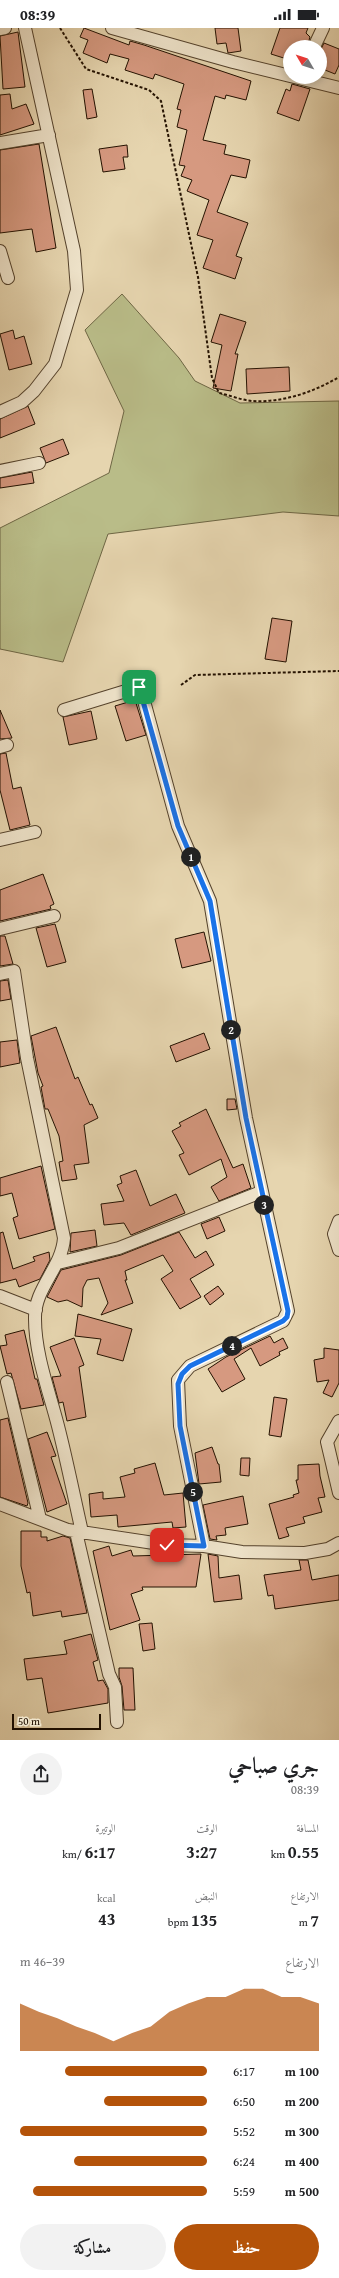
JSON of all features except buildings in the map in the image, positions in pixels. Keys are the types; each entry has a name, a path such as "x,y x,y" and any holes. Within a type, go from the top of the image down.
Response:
{"street":[{"path":"0,29 5,28"},
{"path":"0,412 22,402 34,391 55,364 77,290 74,251 26,28"},
{"path":"112,28 283,74"},
{"path":"317,40 323,28"},
{"path":"323,84 339,88"},
{"path":"0,143 49,135"},
{"path":"0,251 8,278"},
{"path":"0,470 39,463"},
{"path":"64,710 139,687 178,826 210,901 246,1118 288,1311 287,1317 283,1321 190,1366 178,1380 180,1426 204,1546"},
{"path":"0,840 35,832"},
{"path":"0,929 54,916"},
{"path":"0,974 14,971 28,1058 64,1238 63,1250 58,1263 39,1295 36,1310 37,1340 109,1674 115,1686 117,1722"},
{"path":"58,1263 119,1248 261,1192"},
{"path":"339,1221 334,1240 339,1250"},
{"path":"0,1296 36,1310"},
{"path":"7,1382 40,1519"},
{"path":"339,1421 327,1442 339,1493"},
{"path":"0,1504 79,1532 167,1545 204,1546 242,1552 305,1553 328,1549 339,1543"}],"path":[{"path":"60,28 86,69 149,90 161,101 198,277 212,378 219,393 252,400 288,398 323,386 339,378"},
{"path":"181,685 195,675 339,671"}],"green space":[{"path":"122,294 179,358 195,381 240,403 339,401 339,516 283,512 108,534 63,662 0,649 0,528 109,473 124,411 85,330"}],"route":[{"path":"139,687 178,826 210,901 220,952 246,1118 288,1311 287,1317 283,1321 190,1366 178,1380 180,1426 204,1546 167,1545"}]}
